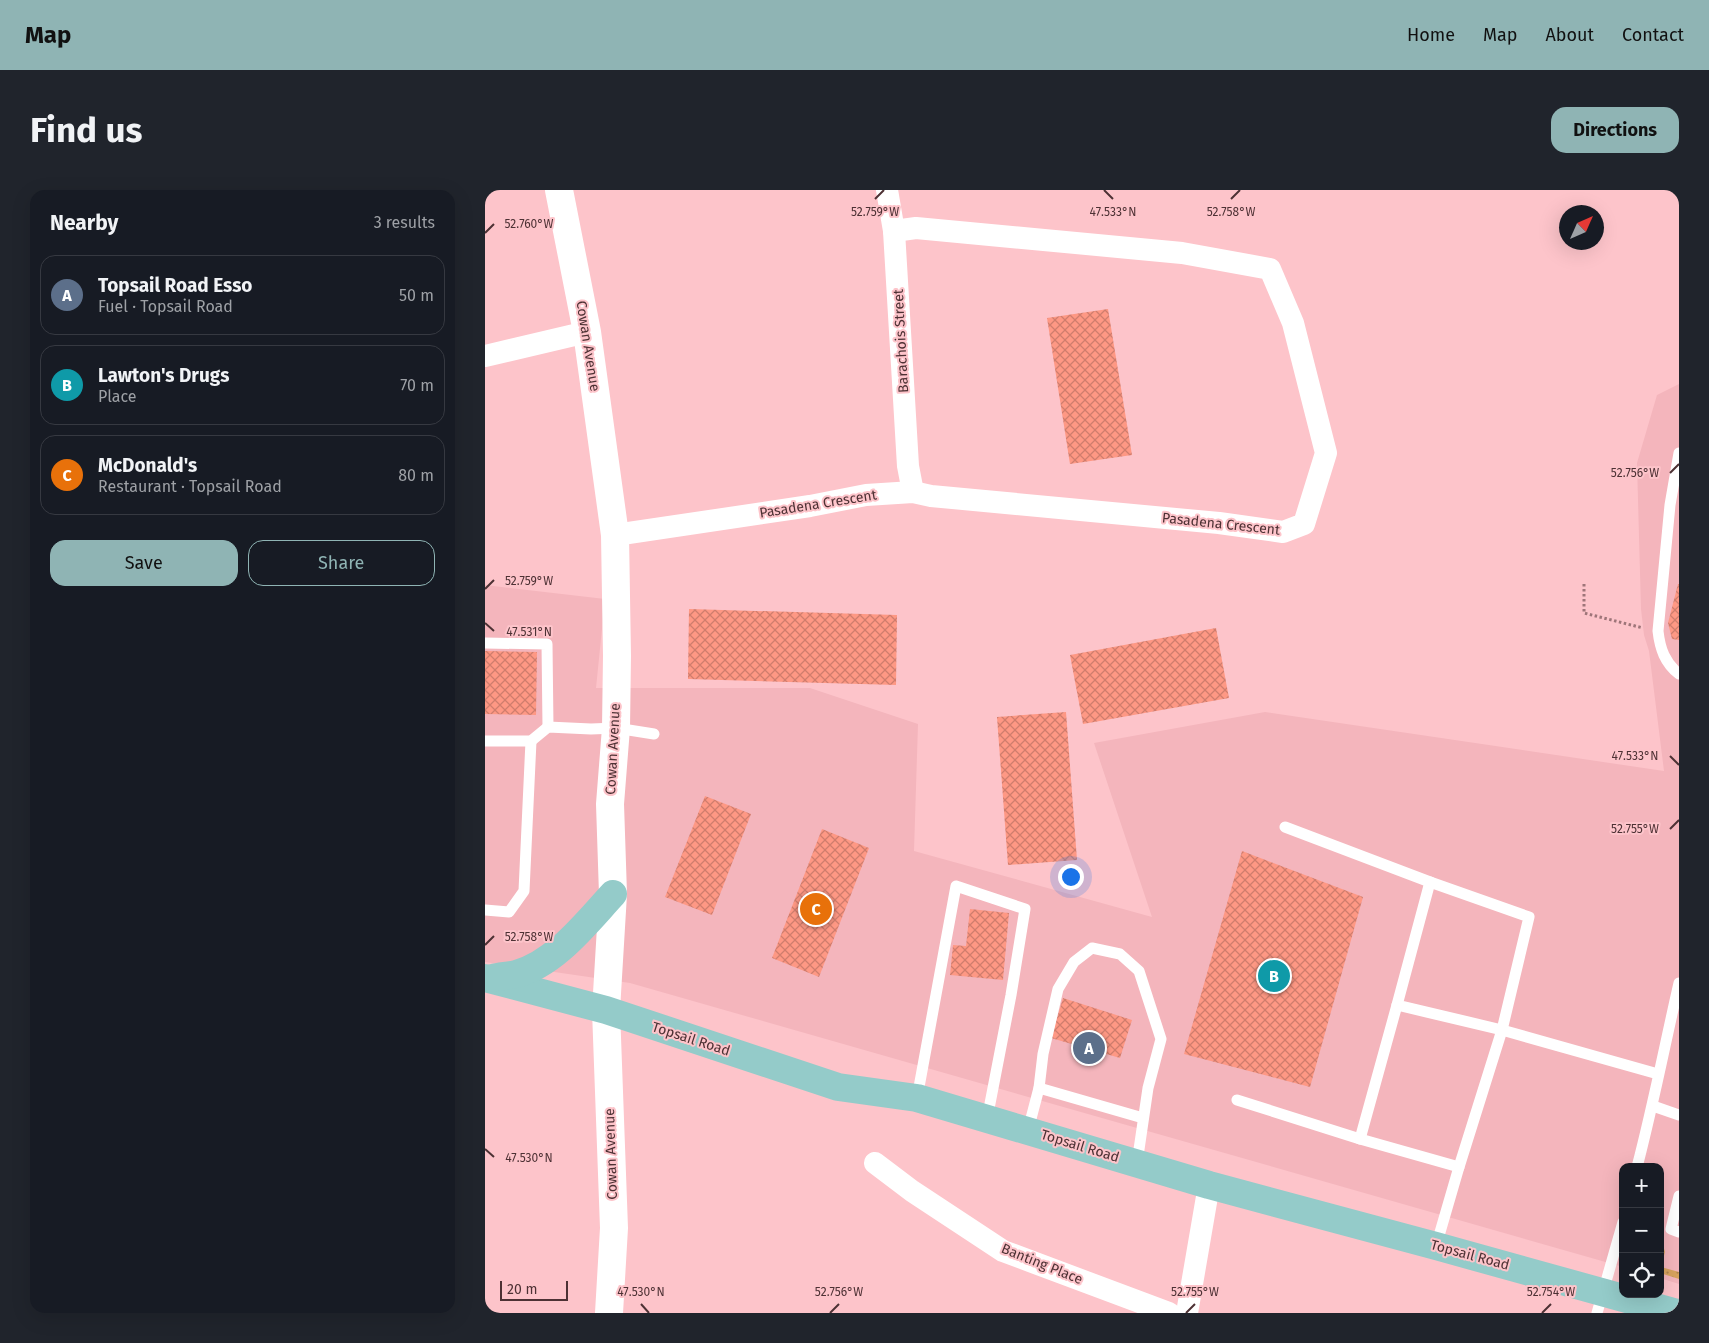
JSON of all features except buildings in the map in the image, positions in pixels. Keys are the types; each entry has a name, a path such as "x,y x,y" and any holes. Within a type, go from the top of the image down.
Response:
{"main road":[{"path":"487,978 517,974 537,965 564,946 613,894"},
{"name":"Topsail Road","path":"487,978 606,1010 838,1087 917,1098 1209,1184 1436,1246 1601,1302 1677,1313"}],"street":[{"name":"Cowan Avenue","path":"559,190 587,332 615,534 616,728 610,804 613,894 606,1010 614,1228 609,1313"},
{"name":"Barachois Street","path":"887,190 894,232 908,466 913,492"},
{"name":"Pasadena Crescent","path":"615,534 810,506 865,494 913,492 941,497 1219,522 1283,532 1304,524 1326,452 1293,323 1270,269 1182,253 916,228 894,232"},
{"path":"485,356 587,332"},
{"name":"Banting Place","path":"875,1164 912,1191 1003,1250 1169,1313"},
{"path":"1187,1313 1209,1184"}],"lane":[{"path":"1679,453 1670,505 1658,631 1659,645 1665,659 1679,674"},
{"path":"485,642 547,644 547,727"},
{"path":"485,741 531,741 547,727 616,728 654,734"},
{"path":"485,910 509,912 524,891 531,741"},
{"path":"1285,827 1529,917 1502,1030 1436,1246"},
{"path":"1360,1139 1430,882"},
{"path":"917,1098 956,886 1025,909 1011,995 987,1119"},
{"path":"1028,1130 1039,1088 1043,1054 1058,989 1074,962 1092,948 1120,954 1139,971 1161,1039 1148,1088 1137,1163"},
{"path":"1638,1163 1653,1106 1658,1074 1679,983"},
{"path":"1397,1005 1502,1030 1658,1074"},
{"path":"1039,1088 1143,1118"},
{"path":"1237,1100 1459,1168"},
{"path":"1653,1106 1679,1115"},
{"path":"1679,1196 1671,1229 1679,1232"},
{"path":"1601,1302 1619,1237"}],"path":[{"path":"1584,584 1584,613 1658,631"}],"shaded area":[{"path":"1679,384 1679,1284 1664,1279 1664,1163 1619,1163 1619,1266 630,983 485,962 485,585 605,599 596,688 810,688 918,724 914,851 1152,917 1094,743 1265,712 1664,771 1649,651 1644,635 1641,609 1637,463 1657,395"},
{"path":"1664,1268 1679,1272 1679,1279 1664,1274"}],"place":[{"name":"McDonald's","path":"816,909"},
{"name":"Lawton's Drugs","path":"1274,976"},
{"name":"Topsail Road Esso","path":"1089,1048"}]}
